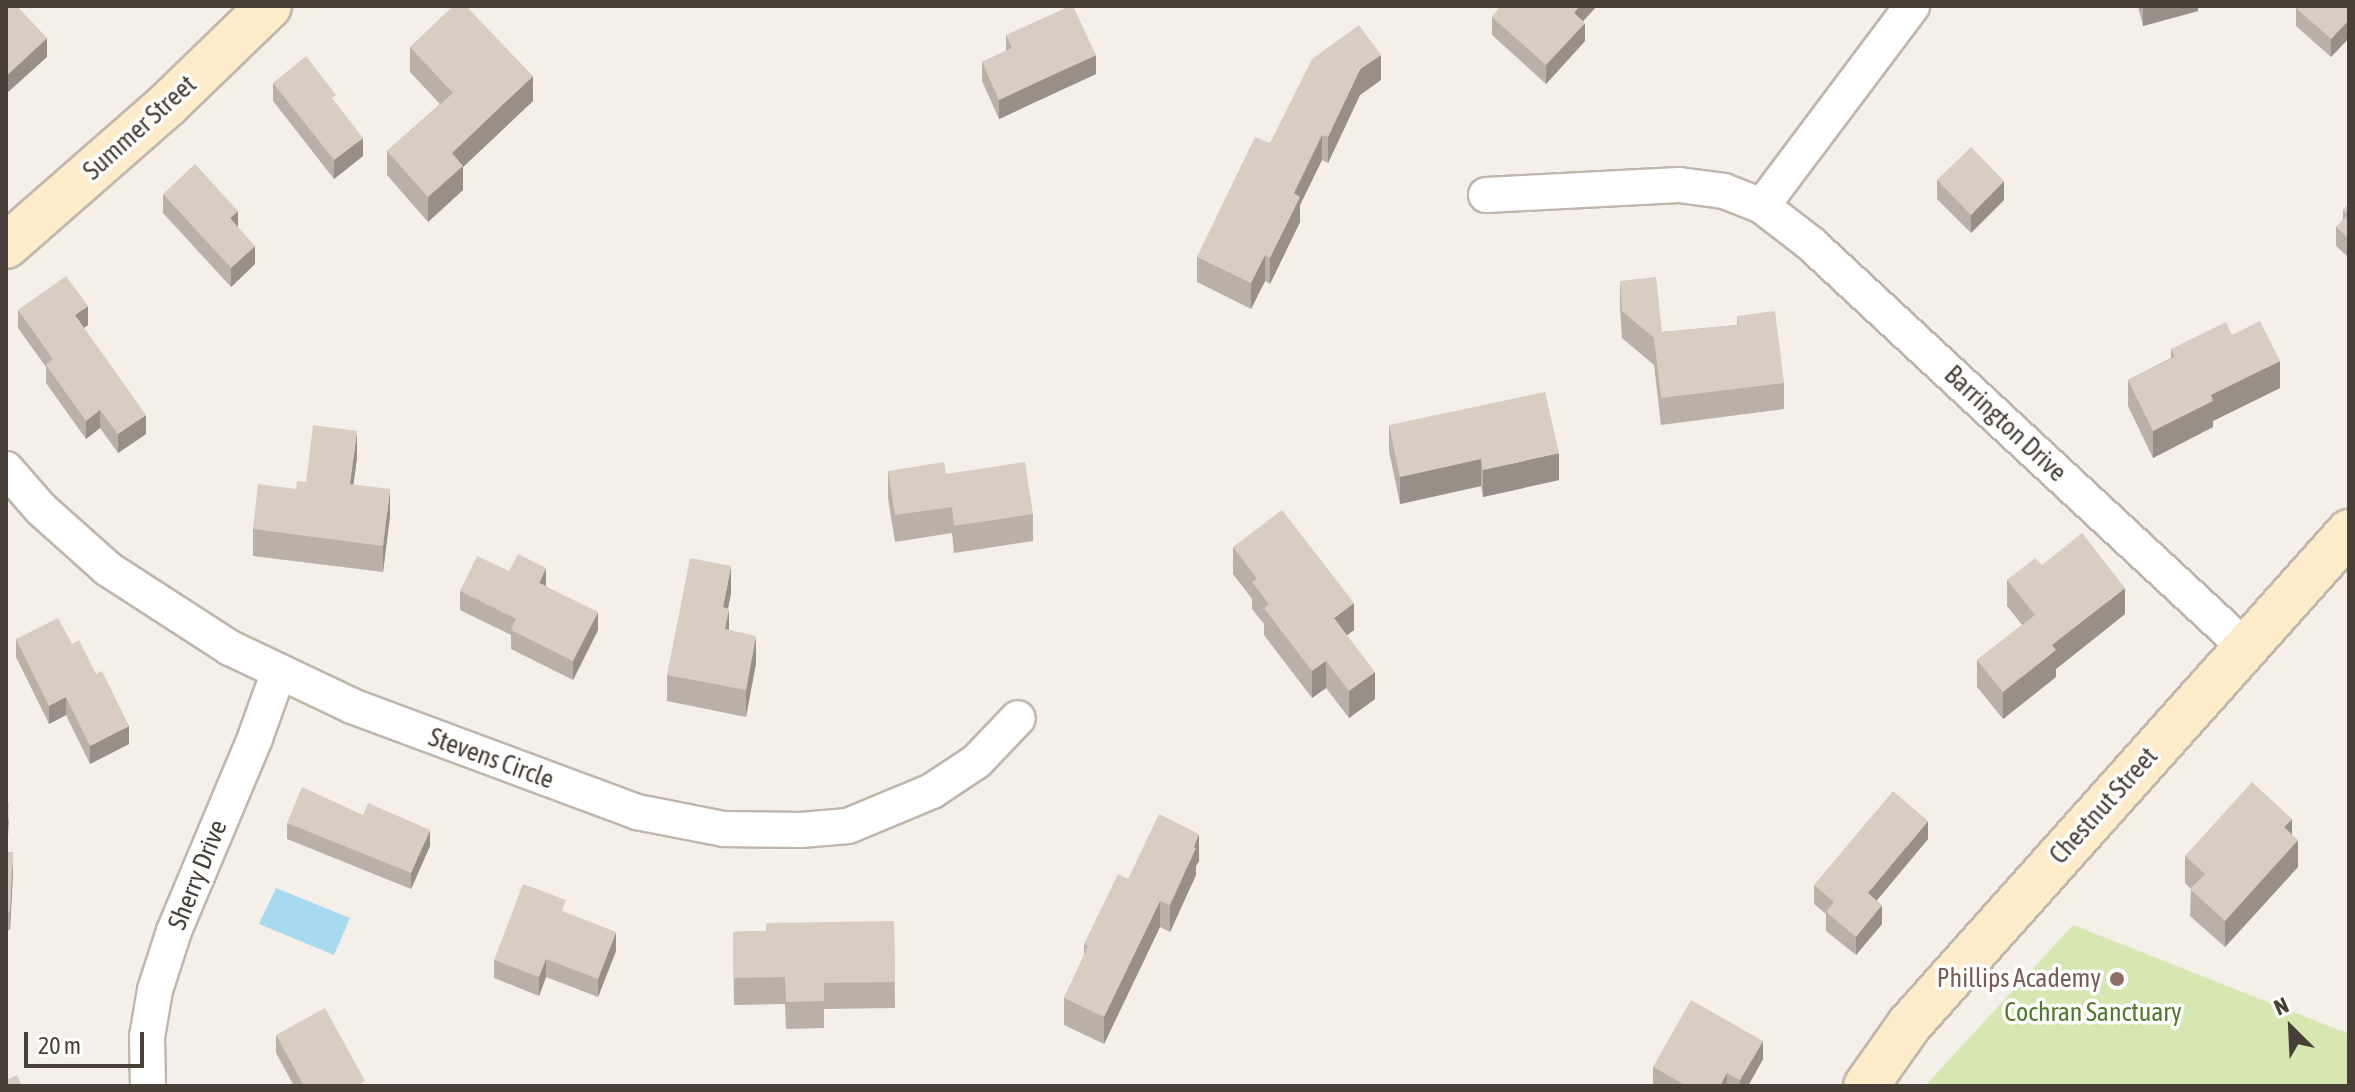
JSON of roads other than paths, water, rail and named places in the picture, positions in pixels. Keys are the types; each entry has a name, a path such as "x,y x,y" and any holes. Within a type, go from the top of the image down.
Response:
{"street":[{"name":"Summer Street","path":"6,246 167,105 269,6"},
{"path":"1762,206 1912,6"},
{"name":"Barrington Drive","path":"1486,195 1649,183 1724,191 1762,206 1810,243 2245,647"},
{"name":"Stevens Circle","path":"6,469 41,509 108,569 230,648 352,706 637,812 724,829 801,830 848,826 932,791 977,761 1018,718"},
{"name":"Chestnut Street","path":"1866,1086 1909,1025 2349,532"},
{"name":"Sherry Drive","path":"148,1086 147,1037 160,975 174,931 255,738 279,671"}],"water":[{"path":"276,888 350,918 334,955 259,924"}],"place":[{"name":"Phillips Academy","path":"2117,979"}],"park label":[{"name":"Cochran Sanctuary","path":"2093,1013"}]}
